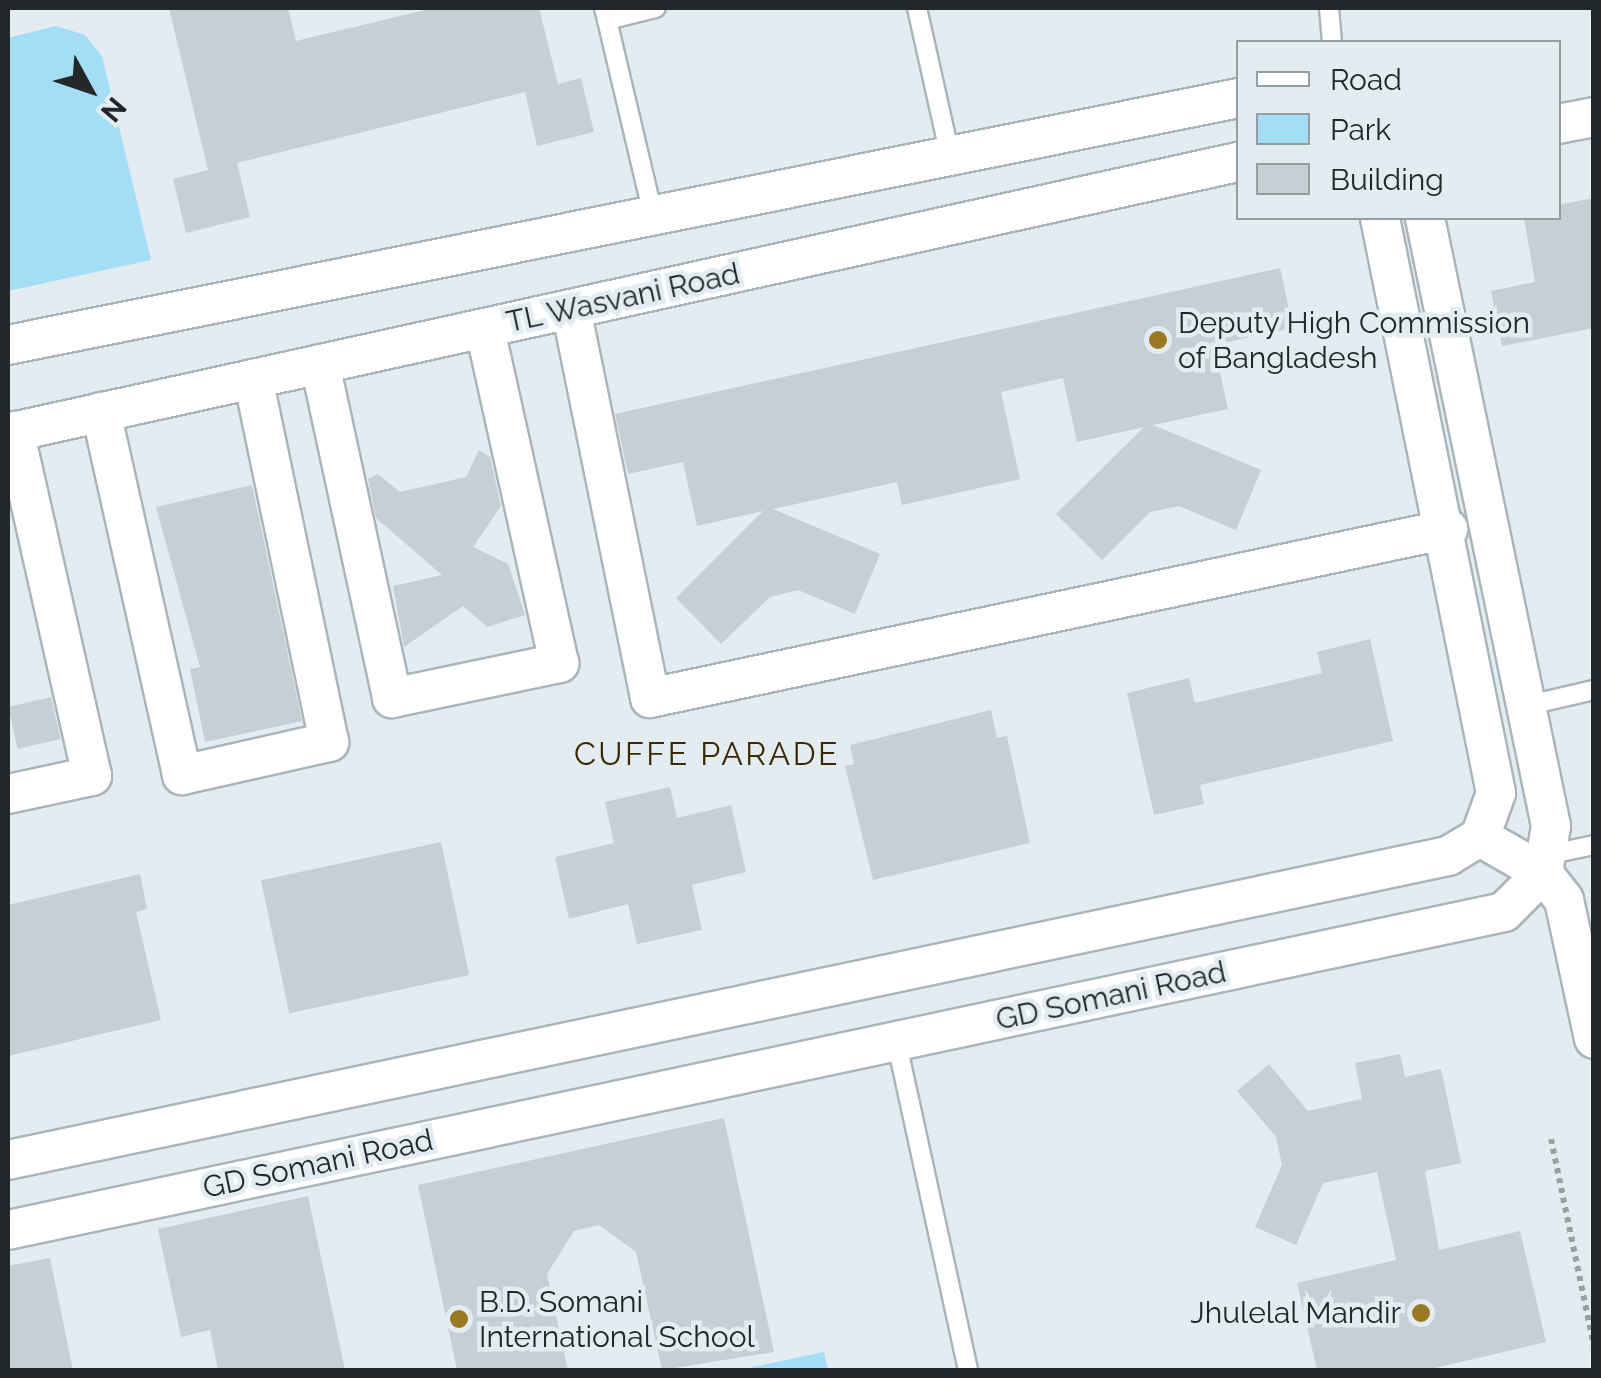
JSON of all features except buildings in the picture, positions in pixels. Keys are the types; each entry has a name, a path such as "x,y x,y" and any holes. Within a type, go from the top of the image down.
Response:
{"street":[{"path":"8,345 949,151 1236,98"},
{"path":"1561,123 1594,117"},
{"name":"TL Wasvani Road","path":"11,432 1236,162"},
{"path":"8,1160 1448,856 1480,837 1496,794 1448,529 1380,220"},
{"path":"1424,220 1526,706 1547,864 1564,900 1594,1039"},
{"path":"571,309 650,698 1448,529"},
{"path":"320,364 392,698 558,663 485,328"},
{"path":"101,412 182,774 238,762 329,742 253,379"},
{"path":"8,794 92,776 11,432"},
{"path":"1480,837 1547,864"},
{"name":"GD Somani Road","path":"8,1230 899,1049 1504,912 1547,864"}],"lane":[{"path":"653,214 606,14 656,8"},
{"path":"917,8 949,151"},
{"path":"1329,8 1332,40"},
{"path":"1526,706 1594,690"},
{"path":"1547,864 1594,845"},
{"path":"899,1049 968,1370"}],"path":[{"path":"1551,1139 1594,1346"}],"green space":[{"path":"56,26 85,35 102,56 151,260 8,291 8,38"},
{"path":"824,1352 828,1370 740,1370"}],"place":[{"name":"Deputy High Commission of Bangladesh","path":"1158,340"},
{"name":"Jhulelal Mandir","path":"1421,1313"},
{"name":"B.D. Somani International School","path":"459,1319"}],"district":[{"name":"CUFFE PARADE","path":"707,754"}]}
